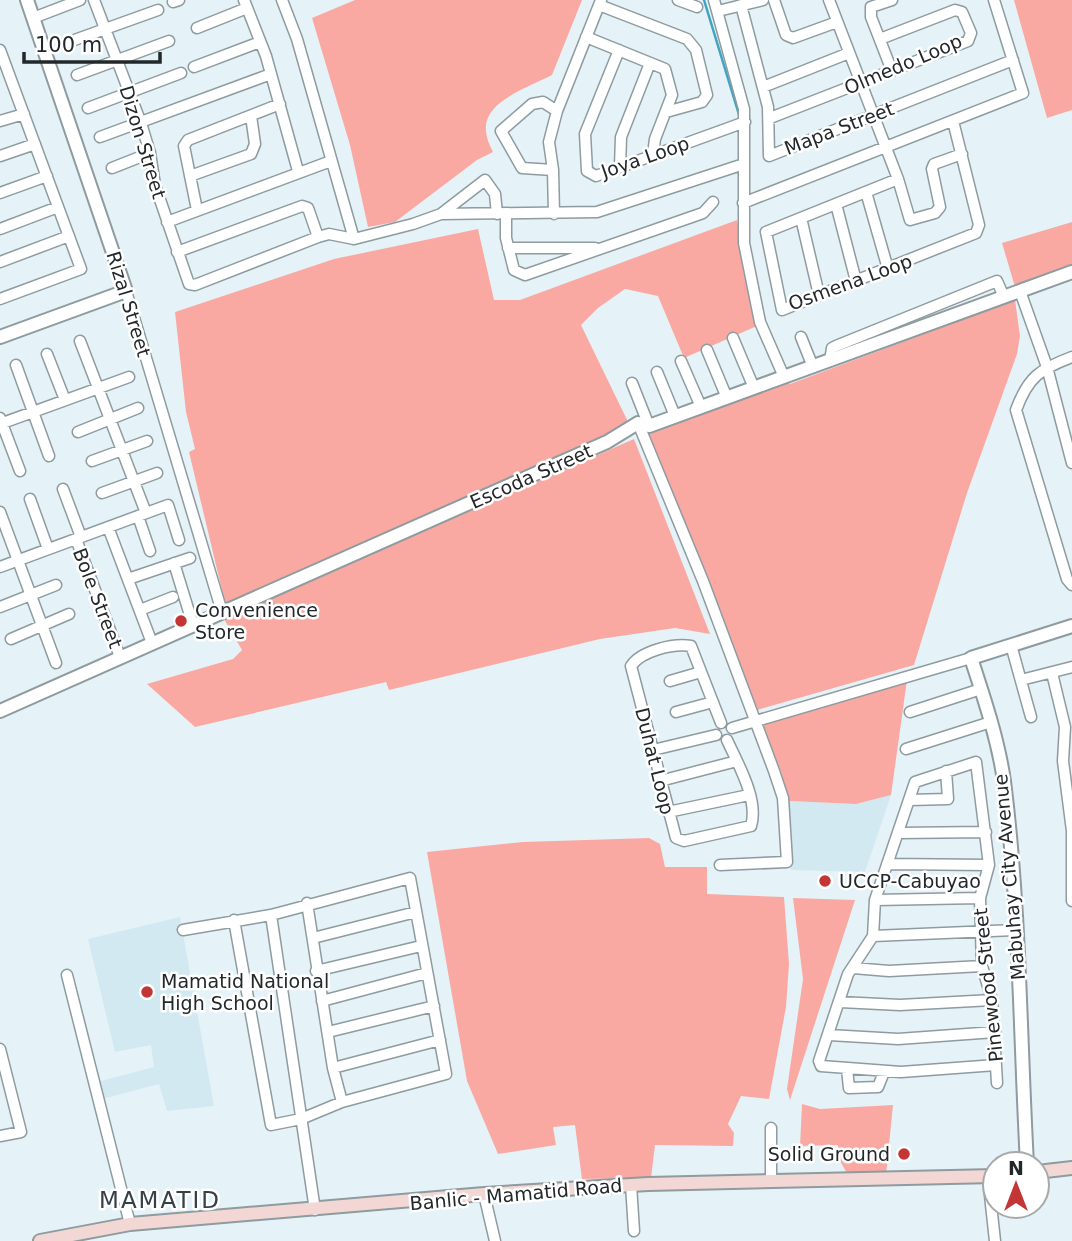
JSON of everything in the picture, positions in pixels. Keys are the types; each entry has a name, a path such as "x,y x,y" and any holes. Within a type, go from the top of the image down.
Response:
{"main road":[{"path":"1051,1170 1072,1168"},
{"name":"Banlic - Mamatid Road","path":"40,1241 130,1224 484,1194 631,1185 981,1177"}],"street":[{"name":"Rizal Street","path":"27,0 126,291 222,612"},
{"path":"33,18 57,4 80,0"},
{"name":"Dizon Street","path":"94,0 141,123 150,153 155,185 189,284 195,285 318,237"},
{"path":"282,0 297,38 354,239"},
{"path":"678,0 697,7"},
{"path":"715,0 745,122 744,243 760,322 784,377"},
{"path":"718,11 763,0"},
{"path":"774,0 786,34 793,38 837,22"},
{"path":"829,0 898,179 910,220 935,214 940,207 932,169 934,164 962,154"},
{"path":"892,0 871,8 871,17 892,71"},
{"path":"743,203 1023,93 994,0"},
{"path":"554,214 549,142 557,110 600,3 687,39 696,50 707,94 702,102 666,111"},
{"path":"197,28 246,4 271,74 298,171"},
{"name":"Mapa Street","path":"741,5 770,118 769,156 1013,60"},
{"path":"66,43 158,10"},
{"name":"Olmedo Loop","path":"770,118 968,41 971,33 962,12 955,10 880,40"},
{"path":"586,37 665,69 672,95 655,139 653,154"},
{"path":"77,75 169,41"},
{"path":"194,67 260,42"},
{"name":"Joya Loop","path":"619,50 585,134 587,171 596,176 745,122"},
{"path":"763,87 849,53"},
{"path":"0,299 81,269 1,56"},
{"path":"620,167 621,137 650,63"},
{"path":"88,108 181,73"},
{"path":"100,137 271,74"},
{"path":"553,170 522,168 501,131 533,104 543,102 557,110"},
{"path":"197,210 184,146 188,140 280,104"},
{"path":"0,121 24,114"},
{"path":"190,176 251,154 255,144 251,116"},
{"name":"Osmena Loop","path":"898,179 766,232 782,310 976,233 979,225 953,121"},
{"path":"0,156 35,144"},
{"path":"113,167 150,153"},
{"path":"167,222 298,171 331,161"},
{"path":"177,252 302,206 308,208 318,237 329,234 354,239 441,214 597,212 744,164"},
{"path":"0,193 47,176"},
{"path":"441,214 485,180 495,194 514,270 525,275 703,213 713,202"},
{"path":"866,192 888,269"},
{"path":"836,204 856,281"},
{"path":"0,229 58,207"},
{"path":"801,218 819,295"},
{"path":"0,262 69,236"},
{"path":"508,248 606,248"},
{"name":"Escoda Street","path":"0,711 644,424 727,398 1072,272"},
{"path":"0,337 126,291"},
{"path":"1020,291 1047,367 1072,463"},
{"path":"801,337 813,367"},
{"path":"733,338 754,388"},
{"path":"80,341 134,481 150,551"},
{"path":"707,350 727,398"},
{"path":"47,354 65,400"},
{"path":"1072,357 1047,367 1025,385 1016,410 1067,579 1072,585"},
{"path":"681,361 701,407"},
{"path":"16,365 49,456"},
{"path":"657,372 675,416"},
{"path":"20,471 1,421 129,377"},
{"path":"632,383 644,424 783,798 789,857 784,863 720,865"},
{"path":"78,432 138,408"},
{"path":"92,461 147,441"},
{"path":"102,493 157,473"},
{"name":"Bole Street","path":"63,489 120,657"},
{"path":"30,499 48,549"},
{"path":"0,567 168,505 179,540"},
{"path":"0,512 56,663"},
{"path":"108,527 152,643"},
{"path":"128,579 190,558"},
{"path":"174,563 193,625"},
{"path":"0,607 56,585"},
{"path":"140,610 173,597"},
{"path":"11,639 69,614"},
{"path":"732,728 1072,626"},
{"name":"Duhat Loop","path":"721,723 691,646 681,644 636,657 631,666 673,832 684,841 751,826 753,818 749,794 727,740"},
{"path":"1011,645 1031,717"},
{"name":"Mabuhay City Avenue","path":"971,658 991,722 1003,780 1015,930 1026,1150"},
{"path":"1021,680 1072,667"},
{"path":"670,681 701,672"},
{"path":"1052,673 1069,727 1072,899"},
{"path":"910,712 981,690"},
{"path":"677,712 713,702"},
{"path":"906,749 991,722"},
{"path":"653,750 716,735 727,740 732,736 732,728 728,723 721,723 716,728 716,735"},
{"path":"660,781 737,761"},
{"name":"Pinewood Street","path":"946,771 976,762 989,865 979,898 982,966 992,1000 997,1083"},
{"path":"909,800 948,799 946,771 915,782 887,864 876,900 873,936 853,968 819,1061 821,1066 884,1072 996,1066"},
{"path":"668,812 749,794"},
{"path":"898,833 986,832"},
{"path":"887,864 989,865"},
{"path":"183,930 234,920 271,915 410,878 446,1074 342,1102 301,1119 271,1125 234,920"},
{"path":"876,900 979,898"},
{"path":"307,904 333,1068 342,1102"},
{"path":"313,938 416,912"},
{"path":"271,915 314,1210"},
{"path":"873,936 1015,930"},
{"path":"316,971 421,946"},
{"path":"853,968 889,971 982,966"},
{"path":"323,1001 427,973"},
{"path":"66,975 130,1224"},
{"path":"839,1002 900,1005 992,1000"},
{"path":"328,1032 435,1006"},
{"path":"828,1035 898,1039 995,1032"},
{"path":"333,1068 440,1040"},
{"path":"0,1049 21,1132 0,1136"},
{"path":"847,1069 849,1088 878,1087 884,1072"},
{"path":"771,1128 771,1182"},
{"path":"631,1185 634,1231"},
{"path":"484,1194 495,1241"},
{"path":"994,1220 995,1241"}],"shaded area":[{"path":"355,0 582,0 552,75 510,96 492,111 486,130 493,152 477,160 395,222 368,227 350,145 312,18"},
{"path":"1014,0 1072,0 1072,110 1047,118"},
{"path":"737,220 757,326 684,358 658,296 625,289 598,308 581,325 630,426 225,603 189,452 195,449 186,412 175,312 334,259 478,229 494,300 520,300"},
{"path":"1072,222 1072,265 1015,287 1002,243"},
{"path":"1015,300 1020,336 1017,354 967,493 914,665 757,710 641,434 788,382 790,384"},
{"path":"634,439 710,634 675,628 600,639 389,690 386,682 195,727 147,684 233,659 242,650 224,619"},
{"path":"907,680 891,795 856,804 789,801 781,771 759,723"},
{"path":"891,795 865,872 791,870 789,801 856,804"},
{"path":"649,838 660,844 665,867 707,867 707,894 784,897 789,964 786,1007 769,1099 741,1096 728,1124 734,1133 733,1146 655,1145 651,1178 582,1179 575,1125 553,1127 556,1145 498,1154 467,1081 427,852 523,842"},
{"path":"793,898 855,900 790,1100 787,1089 803,979"},
{"name":"Mamatid National High School","path":"180,917 214,1106 167,1111 159,1084 102,1099 97,1082 154,1067 151,1045 115,1052 88,939"},
{"path":"802,1104 820,1109 893,1105 886,1175 849,1177 838,1157 838,1145 800,1146"}],"waterway":[{"path":"704,0 740,118"}],"place":[{"name":"Convenience Store","path":"181,621"},
{"name":"UCCP-Cabuyao","path":"825,881"},
{"name":"Mamatid National High School","path":"147,992"},
{"name":"Solid Ground","path":"904,1154"}],"district":[{"name":"MAMATID","path":"160,1200"}]}
